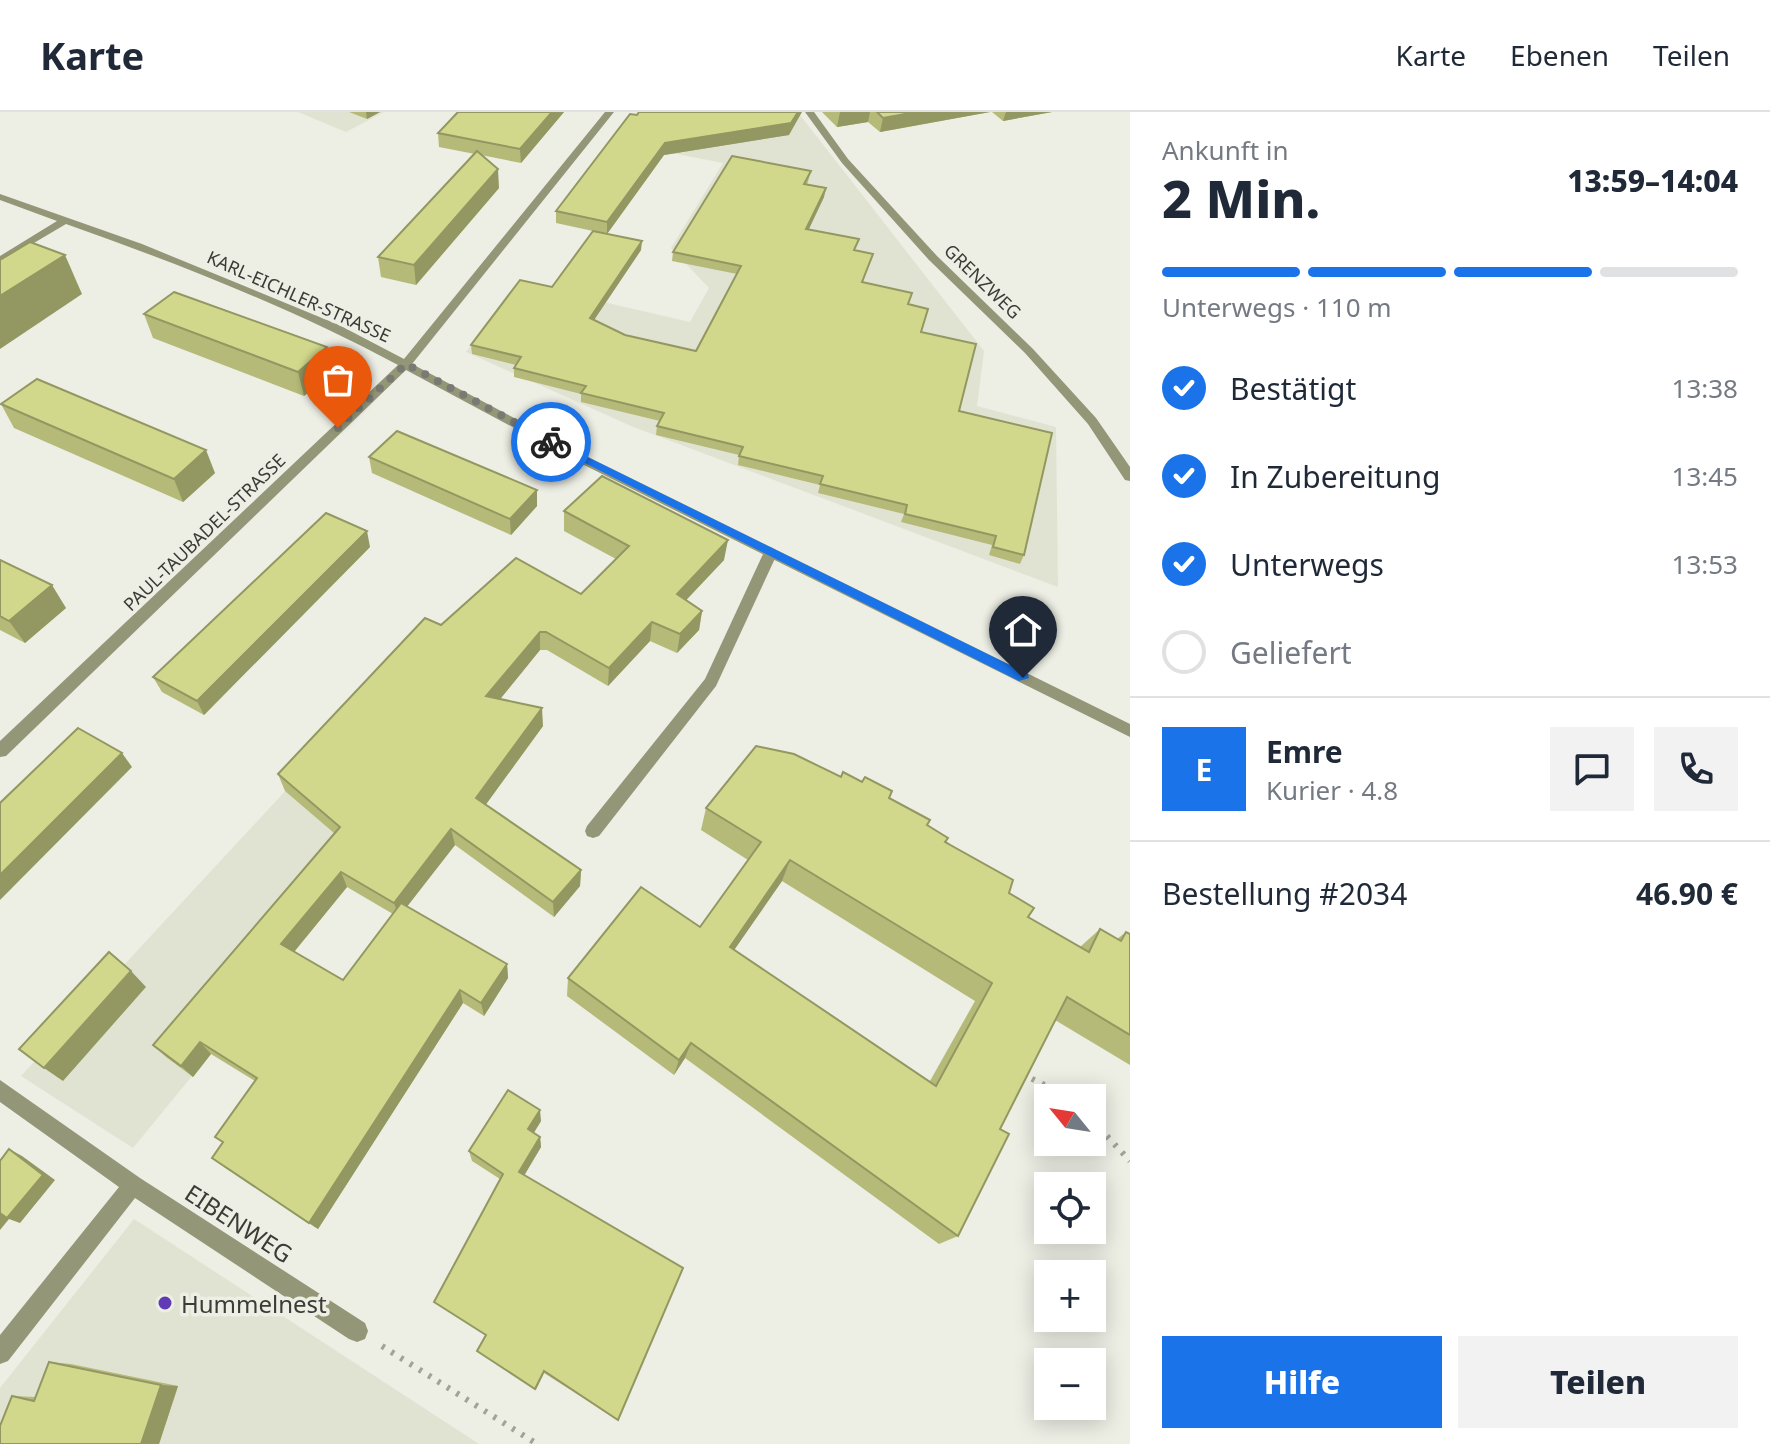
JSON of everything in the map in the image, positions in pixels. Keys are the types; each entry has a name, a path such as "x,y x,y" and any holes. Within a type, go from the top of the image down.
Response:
{"street":[{"name":"PAUL-TAUBADEL-STRASSE","path":"0,751 406,364 610,112"},
{"name":"GRENZWEG","path":"809,112 845,161 933,258 1029,351 1092,421 1130,477"},
{"name":"KARL-EICHLER-STRASSE","path":"0,197 138,246 335,327 580,458 1130,731"},
{"path":"0,260 65,220"},
{"path":"593,831 711,682 771,552"},
{"name":"EIBENWEG","path":"0,1090 133,1185 357,1331"},
{"path":"0,1353 133,1185"}],"path":[{"path":"1017,1071 1043,1084"},
{"path":"1106,1135 1130,1161"},
{"path":"357,1331 537,1444"}],"shaded area":[{"path":"298,112 384,112 346,132"},
{"path":"636,112 796,112 800,115 984,351 977,406 1056,427 1058,587 631,426 466,352 521,283 690,322 709,288 671,248 723,163 656,150 675,120"},
{"path":"428,637 491,667 502,698 133,1148 21,1076"},
{"name":"Hummelnest","path":"134,1219 479,1444 0,1444 0,1388"}],"building":[{"path":"458,112 552,112 520,149 438,133"},
{"path":"639,112 798,112 791,123 665,143 607,222 556,211 630,114 637,115"},
{"path":"877,112 916,112 883,118"},
{"path":"477,151 498,169 414,265 378,257"},
{"path":"732,156 811,171 804,184 826,188 806,229 859,239 854,250 873,254 862,282 912,293 908,304 928,309 921,332 976,344 959,411 1052,433 1024,555 993,547 996,536 905,514 907,505 820,484 823,476 739,456 743,447 657,426 664,413 581,393 586,386 514,368 521,357 471,345 520,280 552,287 593,231 642,241 590,318 625,335 696,351 741,266 673,252"},
{"path":"30,242 65,255 0,296 0,260"},
{"path":"174,292 327,347 298,372 144,314"},
{"path":"37,379 206,450 174,479 1,404"},
{"path":"397,431 537,490 510,519 369,457"},
{"path":"602,476 728,540 677,594 702,611 680,634 652,622 609,668 546,632 540,632 486,696 542,708 476,798 581,870 553,902 451,829 394,903 341,872 281,944 343,980 401,903 507,964 481,1003 460,990 309,1223 212,1158 223,1142 215,1137 257,1078 200,1042 181,1066 153,1045 340,827 278,774 425,618 441,625 516,558 581,594 629,546 564,511"},
{"path":"326,513 367,531 197,701 153,677"},
{"path":"0,560 52,585 9,621 0,616"},
{"path":"78,728 122,753 0,875 0,803"},
{"path":"756,746 794,754 841,777 843,772 862,782 865,777 892,791 889,798 930,820 927,825 948,838 945,842 1013,880 1009,893 1034,908 1028,917 1089,952 1100,929 1121,941 1126,932 1130,934 1130,1035 1067,997 1000,1129 1009,1134 958,1236 691,1043 679,1060 568,978 641,887 700,927 761,842 706,808","holes":["790,860 992,983 936,1086 730,947"]},
{"path":"109,952 131,971 44,1068 19,1049"},
{"path":"508,1090 540,1110 528,1129 540,1137 519,1172 683,1268 618,1420 544,1371 535,1389 477,1351 486,1335 434,1302 503,1174 469,1151"},
{"path":"9,1149 43,1175 7,1218 0,1213 0,1161"},
{"path":"49,1362 161,1385 141,1444 0,1444 0,1426 12,1396 34,1401"}],"way so far":[{"path":"338,428 406,364 551,442"}],"place":[{"name":"Hummelnest","path":"165,1303"}],"route":[{"path":"551,442 1023,678"}]}
